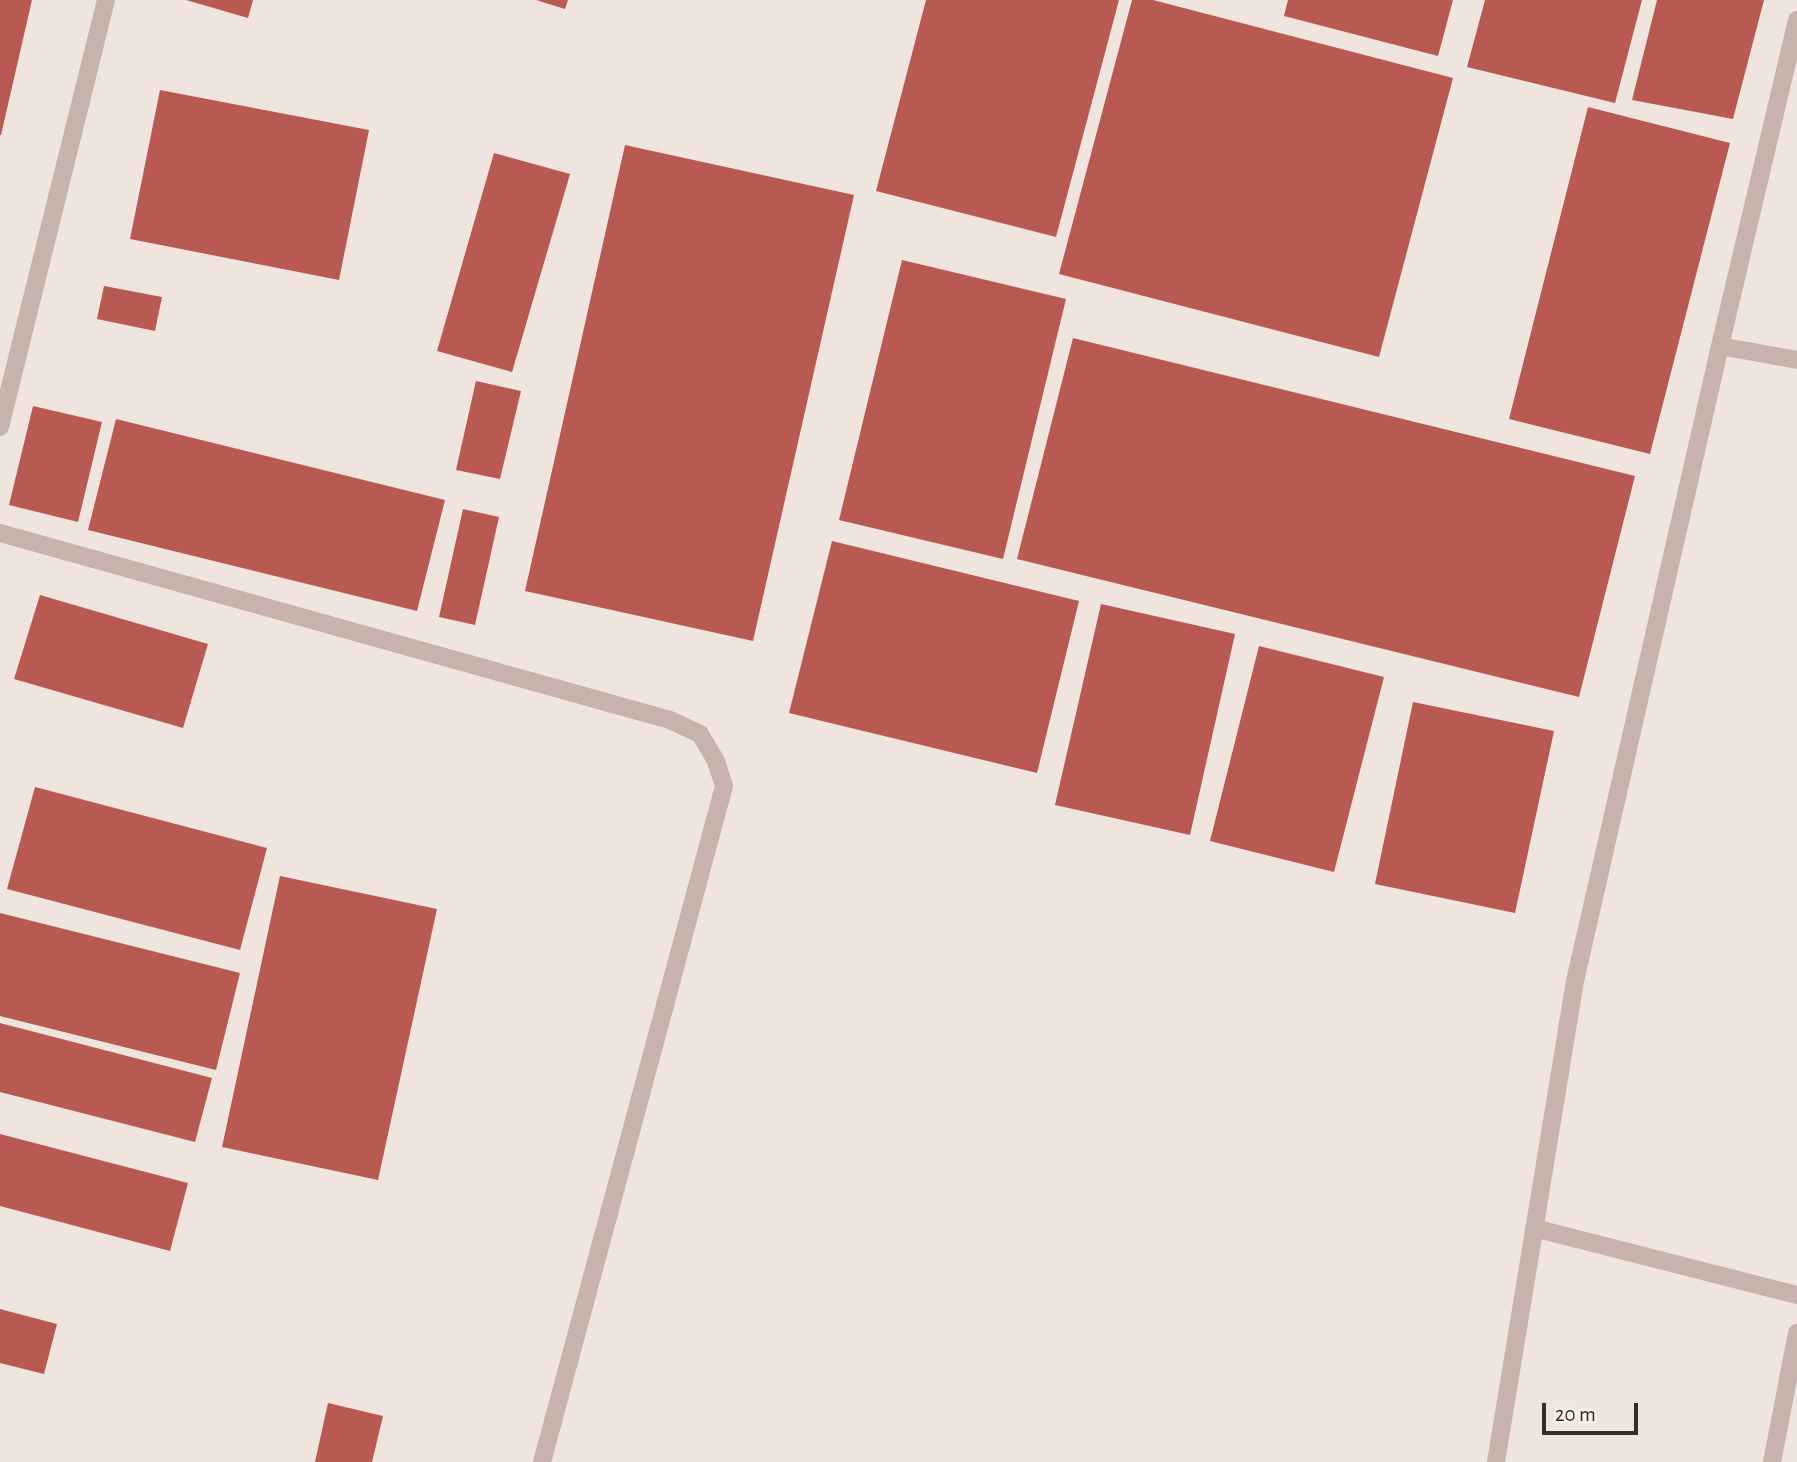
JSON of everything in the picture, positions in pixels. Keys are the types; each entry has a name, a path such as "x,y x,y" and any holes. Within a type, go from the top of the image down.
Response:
{"street":[{"path":"0,427 106,0"},
{"path":"1496,1462 1575,981 1797,20"},
{"path":"1720,346 1797,360"},
{"path":"0,533 670,720 700,734 716,761 724,786 542,1462"},
{"path":"1534,1228 1797,1295"},
{"path":"1773,1462 1797,1333"}],"building":[{"path":"0,0 32,0 1,135 0,135"},
{"path":"186,0 253,0 248,18"},
{"path":"536,0 568,0 565,9"},
{"path":"926,0 1119,0 1056,237 876,191"},
{"path":"1132,0 1153,0 1453,78 1379,357 1059,274"},
{"path":"1288,0 1453,0 1438,56 1284,16"},
{"path":"1485,0 1642,0 1615,103 1467,67"},
{"path":"1657,0 1764,0 1733,119 1632,100"},
{"path":"160,90 369,130 339,280 130,239"},
{"path":"1588,107 1730,143 1650,454 1509,419"},
{"path":"625,145 854,195 753,641 525,591"},
{"path":"494,153 570,174 512,372 437,351"},
{"path":"902,260 1066,299 1003,559 839,520"},
{"path":"104,286 162,297 155,331 97,319"},
{"path":"1073,338 1635,476 1579,697 1017,559"},
{"path":"476,381 521,391 500,479 456,470"},
{"path":"33,406 102,422 78,522 9,505"},
{"path":"116,419 445,500 417,611 88,530"},
{"path":"463,509 499,517 475,625 439,617"},
{"path":"832,541 1079,601 1037,773 789,713"},
{"path":"40,595 208,644 183,728 14,679"},
{"path":"1101,604 1235,634 1190,835 1055,805"},
{"path":"1259,646 1384,677 1334,872 1210,841"},
{"path":"1413,702 1554,731 1515,913 1375,884"},
{"path":"35,787 267,848 240,950 7,889"},
{"path":"280,876 437,909 378,1180 222,1147"},
{"path":"0,913 240,973 216,1070 0,1016"},
{"path":"0,1023 212,1078 195,1142 0,1092"},
{"path":"0,1134 188,1183 170,1251 0,1206"},
{"path":"0,1309 57,1324 44,1374 0,1363"},
{"path":"328,1403 383,1416 372,1462 315,1462"}]}
